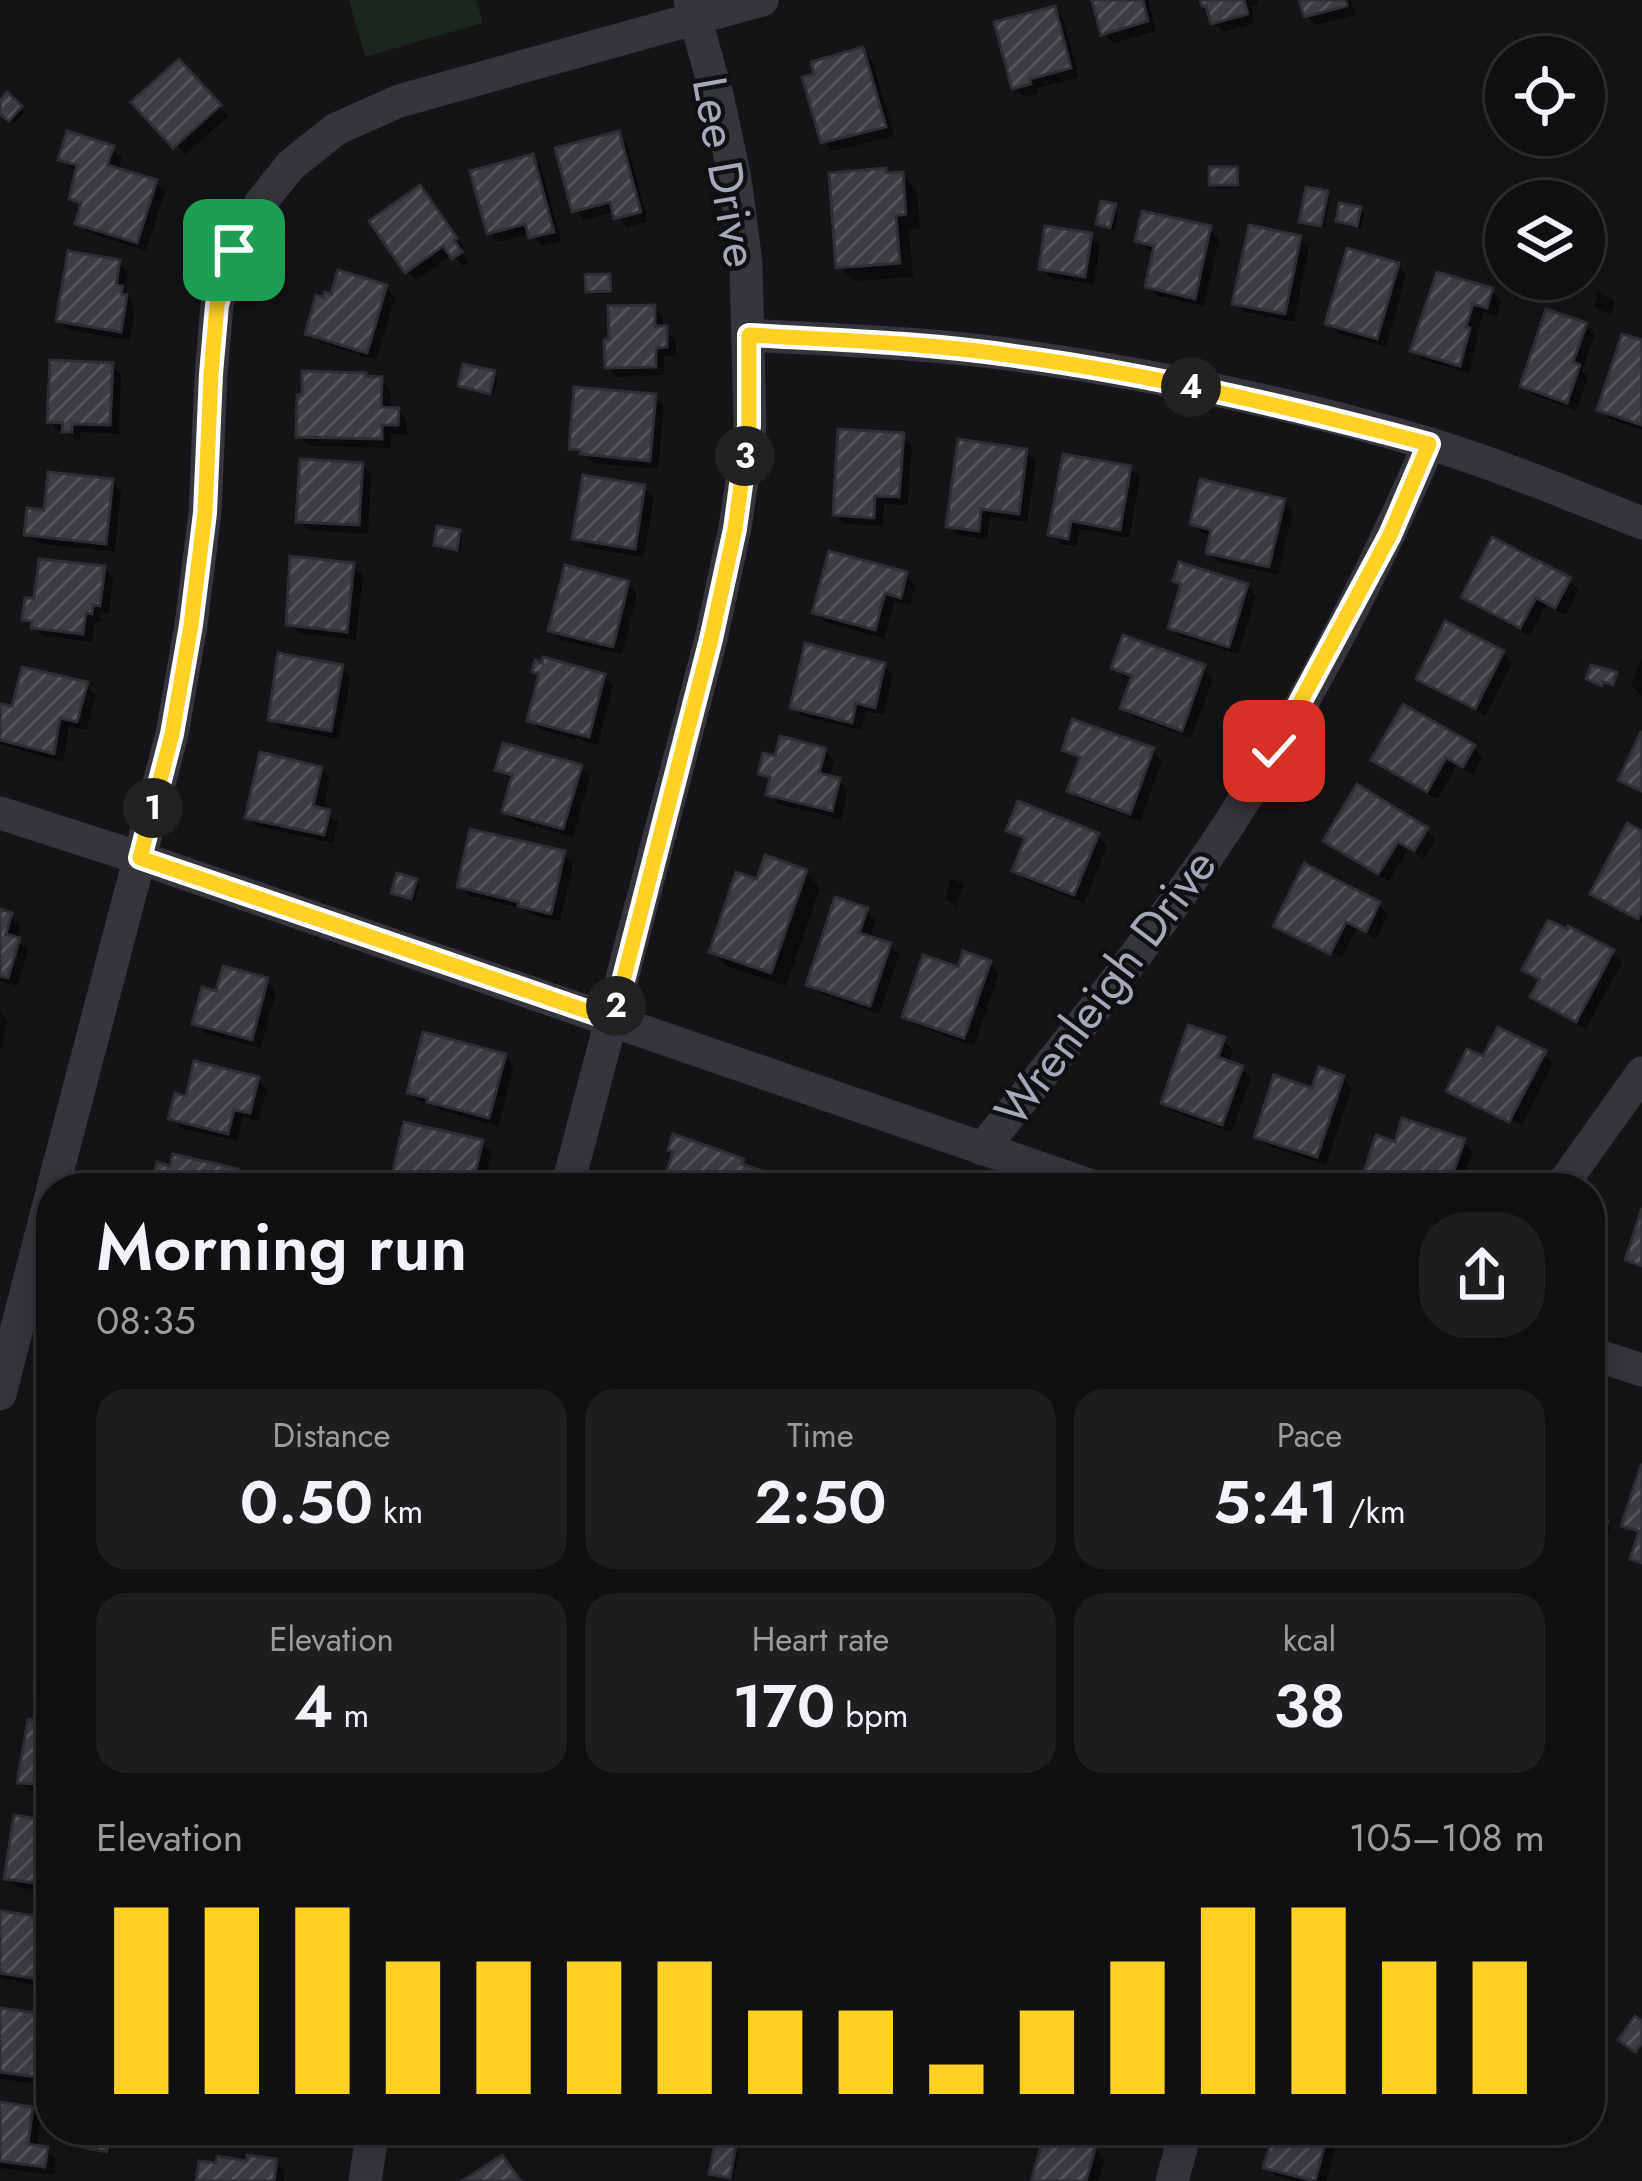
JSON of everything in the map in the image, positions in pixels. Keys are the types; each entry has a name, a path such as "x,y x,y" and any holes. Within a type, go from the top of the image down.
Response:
{"street":[{"path":"57,1173 172,734 205,513 217,305 234,250 262,201 291,165 336,129 399,100 692,9 762,0"},
{"name":"Lee Drive","path":"571,1173 711,639 735,529 749,426 746,263 735,178 692,9"},
{"path":"749,335 1013,355 1162,380 1429,444 1642,523"},
{"name":"Wrenleigh Drive","path":"982,1149 1118,982 1207,857 1274,751 1390,535 1429,444"},
{"path":"0,813 1053,1173"},
{"path":"1571,1173 1642,1073"},
{"path":"0,1394 36,1254"},
{"path":"1605,1358 1642,1370"},
{"path":"365,2181 371,2145"},
{"path":"1172,2181 1182,2145"}],"shaded area":[{"path":"349,0 476,0 483,23 365,57"}],"building":[{"path":"1092,0 1143,0 1148,21 1101,35"},
{"path":"1200,0 1244,0 1248,14 1211,24"},
{"path":"1299,0 1346,0 1347,6 1304,17"},
{"path":"1055,6 1071,68 1012,89 994,22"},
{"path":"863,47 886,127 821,143 802,77 814,74 811,62"},
{"path":"179,59 221,105 173,148 131,102"},
{"path":"7,92 22,106 9,121 0,114 0,100"},
{"path":"67,131 114,146 107,165 157,180 137,243 75,224 81,203 69,199 77,165 58,160"},
{"path":"619,131 641,212 614,219 610,202 572,212 555,148"},
{"path":"533,154 554,232 529,238 525,224 487,234 470,171"},
{"path":"1209,167 1237,167 1238,185 1209,185"},
{"path":"886,168 886,173 903,172 906,214 896,216 900,263 836,268 829,173"},
{"path":"420,185 462,252 452,259 443,246 405,273 369,221"},
{"path":"1306,187 1328,191 1321,226 1299,222"},
{"path":"1101,201 1116,204 1110,228 1096,224"},
{"path":"1339,203 1361,207 1357,226 1336,221"},
{"path":"1142,211 1211,226 1195,299 1145,287 1154,246 1135,241"},
{"path":"1249,225 1301,236 1285,314 1232,304"},
{"path":"1045,226 1092,233 1085,277 1039,269"},
{"path":"1347,248 1399,263 1377,339 1325,324"},
{"path":"68,251 120,260 116,285 123,286 121,294 127,295 121,332 56,321"},
{"path":"338,270 387,285 367,353 305,334 316,295 331,294"},
{"path":"1437,272 1485,286 1487,308 1473,304 1460,366 1410,351"},
{"path":"610,274 611,291 586,292 585,275"},
{"path":"655,305 655,326 667,326 667,347 656,348 656,367 605,368 608,306"},
{"path":"1546,309 1587,323 1573,362 1580,365 1567,403 1520,386"},
{"path":"1622,334 1642,340 1642,425 1597,410"},
{"path":"50,360 113,363 110,425 72,424 72,432 62,432 63,423 47,422"},
{"path":"463,364 495,371 490,394 458,386"},
{"path":"302,371 382,377 381,407 399,408 398,425 382,425 382,439 296,437"},
{"path":"574,387 656,394 650,461 569,449"},
{"path":"838,429 904,433 899,497 875,496 874,518 833,515"},
{"path":"958,439 1027,449 1019,514 981,509 979,531 946,527"},
{"path":"1063,454 1131,466 1120,530 1071,521 1068,539 1048,535"},
{"path":"300,459 363,463 359,525 296,522"},
{"path":"48,472 113,479 106,544 24,535 27,508 44,510"},
{"path":"583,475 645,485 635,549 572,539"},
{"path":"1200,479 1285,499 1269,567 1206,553 1211,530 1190,524"},
{"path":"437,526 460,530 457,550 434,545"},
{"path":"1492,537 1571,578 1555,608 1536,598 1520,628 1461,597"},
{"path":"829,551 907,572 901,598 885,593 875,630 812,613"},
{"path":"290,556 354,563 347,632 286,625"},
{"path":"39,559 105,566 100,606 93,605 92,614 86,613 83,634 31,628 32,621 22,620 25,598 34,598"},
{"path":"1179,562 1248,584 1229,647 1168,628 1181,584 1173,581"},
{"path":"565,565 629,581 613,647 548,631"},
{"path":"1445,621 1504,651 1475,709 1416,679"},
{"path":"1123,635 1205,665 1182,731 1120,708 1132,676 1111,668"},
{"path":"805,643 885,663 875,708 856,703 852,723 790,708"},
{"path":"278,653 343,665 331,731 268,720"},
{"path":"543,657 605,674 589,737 527,721 539,674 532,672 535,660 542,663"},
{"path":"1591,665 1617,672 1613,685 1586,679"},
{"path":"22,667 88,682 77,722 60,718 54,754 0,740 0,704 12,706"},
{"path":"1403,704 1475,745 1463,767 1446,758 1427,792 1371,760"},
{"path":"1072,719 1154,748 1130,814 1067,791 1080,757 1062,750"},
{"path":"1642,732 1642,791 1618,780"},
{"path":"780,736 826,748 819,773 840,778 832,811 766,795 770,777 758,774 763,753 775,756"},
{"path":"503,743 582,765 563,829 502,812 512,775 495,770"},
{"path":"260,752 322,767 313,806 330,810 324,835 245,818"},
{"path":"1357,784 1428,828 1414,851 1398,842 1378,874 1323,841"},
{"path":"1018,801 1099,833 1074,895 1012,871 1025,838 1006,831"},
{"path":"1627,823 1642,831 1642,911 1638,919 1590,894"},
{"path":"470,829 565,851 551,914 457,887"},
{"path":"765,855 807,870 771,973 709,952 736,872 757,879"},
{"path":"1304,863 1380,902 1366,932 1346,922 1330,954 1273,926"},
{"path":"397,873 417,879 411,899 391,893"},
{"path":"835,897 868,908 859,933 891,943 870,1006 806,985"},
{"path":"0,909 12,913 6,934 20,938 8,978 0,976"},
{"path":"1548,920 1614,950 1576,1022 1530,997 1540,979 1522,970"},
{"path":"963,951 991,961 964,1038 902,1017 923,955 958,967"},
{"path":"223,966 268,978 252,1040 192,1024 202,987 216,991"},
{"path":"1188,1025 1225,1037 1218,1057 1243,1066 1222,1125 1161,1103"},
{"path":"1498,1027 1546,1051 1509,1122 1446,1091 1467,1049 1483,1056"},
{"path":"423,1032 506,1054 489,1118 407,1093"},
{"path":"194,1061 259,1077 250,1113 234,1110 228,1134 168,1119 175,1093 186,1096"},
{"path":"1319,1067 1344,1076 1317,1157 1254,1137 1274,1075 1312,1088"},
{"path":"1402,1118 1465,1139 1453,1173 1363,1173 1376,1135 1395,1142"},
{"path":"404,1122 483,1140 475,1173 392,1173"},
{"path":"673,1134 744,1159 742,1164 765,1172 666,1173 673,1152 668,1150"},
{"path":"173,1154 238,1169 237,1173 154,1173 157,1162 170,1166"},
{"path":"1642,1208 1642,1266 1625,1260"},
{"path":"1641,1465 1642,1563 1630,1559 1639,1531 1621,1526"},
{"path":"28,1719 36,1720 36,1784 17,1783"},
{"path":"14,1815 36,1819 36,1883 4,1879"},
{"path":"0,1911 36,1916 36,1979 0,1973"},
{"path":"0,2008 36,2013 36,2077 0,2072"},
{"path":"1635,2016 1642,2021 1642,2043 1635,2052 1618,2040"},
{"path":"0,2102 33,2107 28,2144 48,2147 45,2167 0,2161"},
{"path":"86,2145 108,2145 107,2152"},
{"path":"715,2145 736,2146 730,2178 709,2174"},
{"path":"1041,2145 1096,2146 1086,2181 1031,2181"},
{"path":"1270,2145 1325,2145 1315,2181 1263,2168"},
{"path":"247,2155 277,2159 274,2181 196,2181 199,2161 216,2163 217,2156 247,2161"},
{"path":"502,2155 521,2181 462,2181"}],"route":[{"path":"234,250 217,305 205,513 191,625 172,734 140,858 613,1020 735,529 749,426 749,335 1013,355 1162,380 1429,444 1390,535 1274,751"}]}
